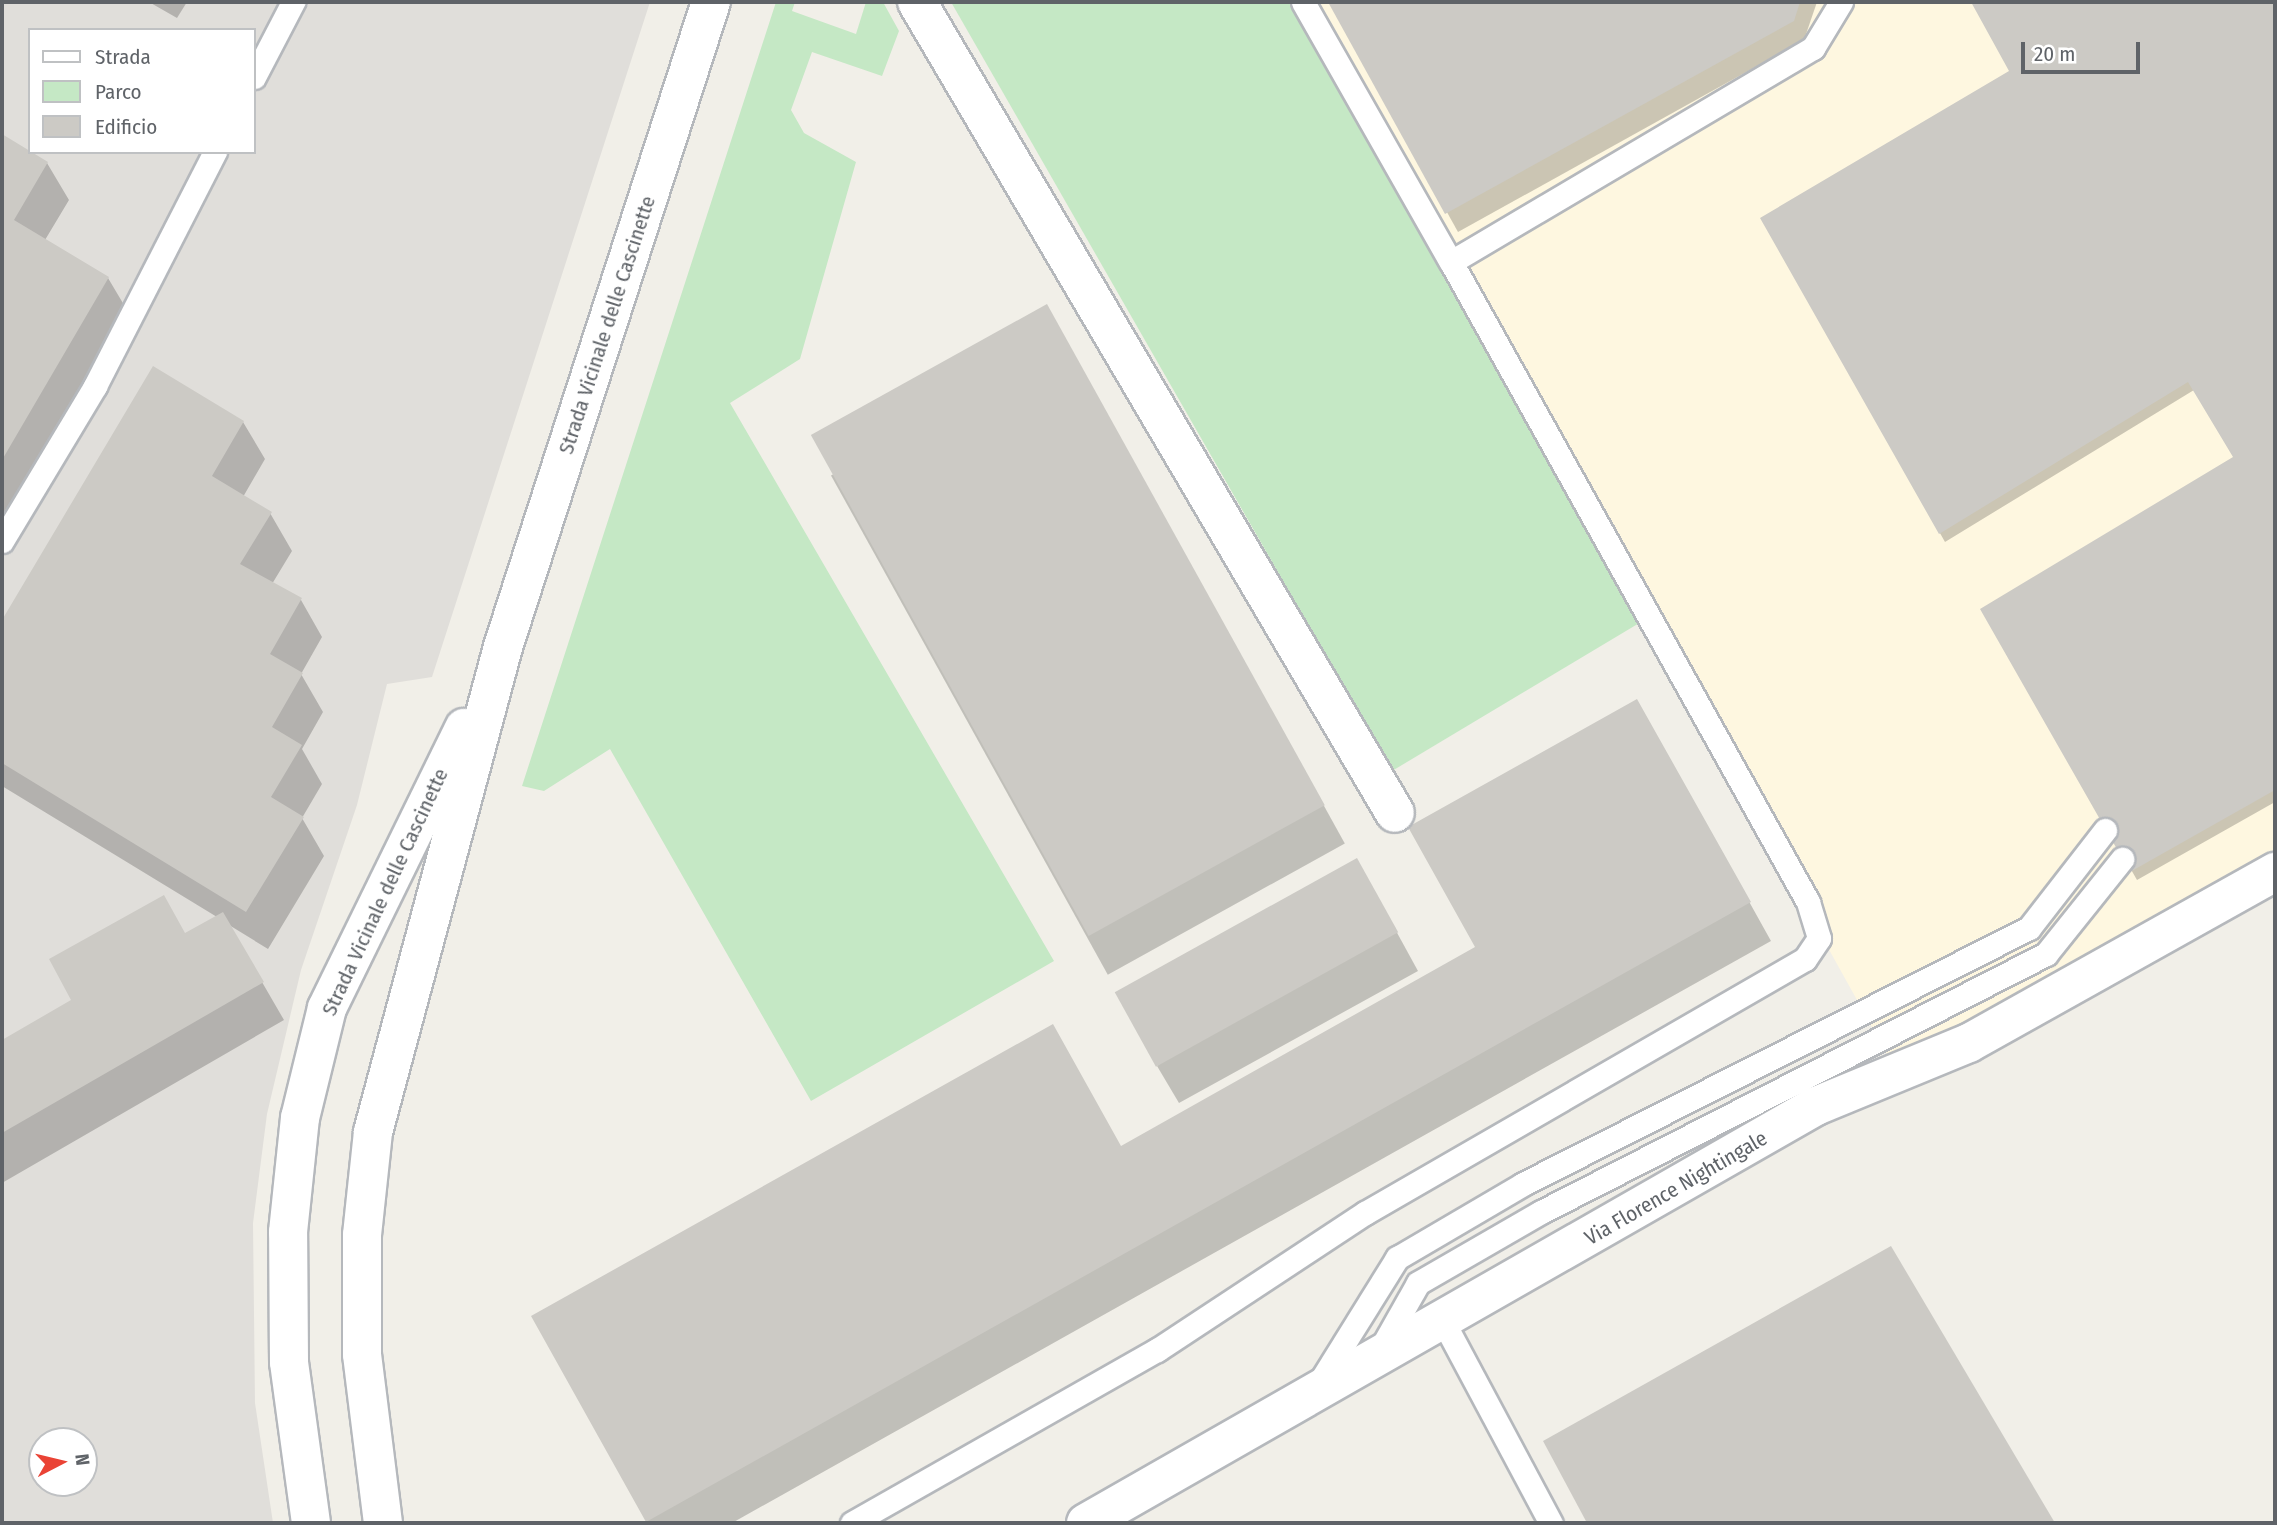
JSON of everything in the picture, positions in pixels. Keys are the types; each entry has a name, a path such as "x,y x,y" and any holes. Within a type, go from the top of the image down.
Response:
{"street":[{"name":"Strada Vicinale delle Cascinette","path":"383,1523 362,1354 362,1235 373,1132 503,647 711,2"},
{"path":"917,2 1395,813"},
{"name":"Strada Vicinale delle Cascinette","path":"310,1523 289,1362 288,1233 300,1118 327,1008 503,647"},
{"name":"Via Florence Nightingale","path":"1086,1523 1444,1322 1816,1106 1969,1043 2275,872"}],"lane":[{"path":"256,73 293,2"},
{"path":"852,1523 1157,1350 1365,1213 1805,959 1819,938 1808,902 1303,2"},
{"path":"1451,262 1813,48 1841,2"},
{"path":"2,541 94,386 214,154"},
{"path":"1312,1395 1397,1258 1523,1184 2029,928 2105,830"},
{"path":"1374,1361 1418,1283 1541,1212 2046,954 2122,859"},
{"path":"1444,1322 1552,1523"}],"shaded area":[{"path":"2,2 650,2 432,677 387,684 357,805 301,970 267,1114 253,1223 255,1403 273,1523 2,1523"},
{"path":"1303,2 2275,2 2275,872 1897,1072"}],"green space":[{"path":"776,2 795,2 792,11 856,34 866,2 883,2 899,31 882,76 812,52 791,110 804,133 856,162 800,359 730,403 1054,961 811,1101 610,749 544,791 522,786"},
{"path":"951,2 1292,2 1641,622 1392,771"}],"building":[{"path":"1328,2 1800,2 1794,21 1445,214"},
{"path":"1971,2 2275,2 2275,790 2130,872 1980,609 2233,457 2188,382 1939,534 1760,218 2009,71"},
{"path":"2,134 28,150 28,154 35,154 48,162 14,220 109,277 2,460"},
{"path":"1047,304 1325,805 1089,936 811,435"},
{"path":"153,366 244,421 212,476 272,512 240,564 302,598 270,654 303,673 272,727 302,745 271,797 304,817 246,912 2,763 2,620"},
{"path":"1637,699 1751,902 646,1522 531,1316 1053,1024 1121,1146 1475,947 1408,827"},
{"path":"1357,858 1398,932 1156,1067 1115,992"},
{"path":"164,895 185,933 223,912 264,982 2,1133 2,1040 71,1000 49,959"},
{"path":"1891,1246 2055,1523 1587,1523 1543,1441"}]}
